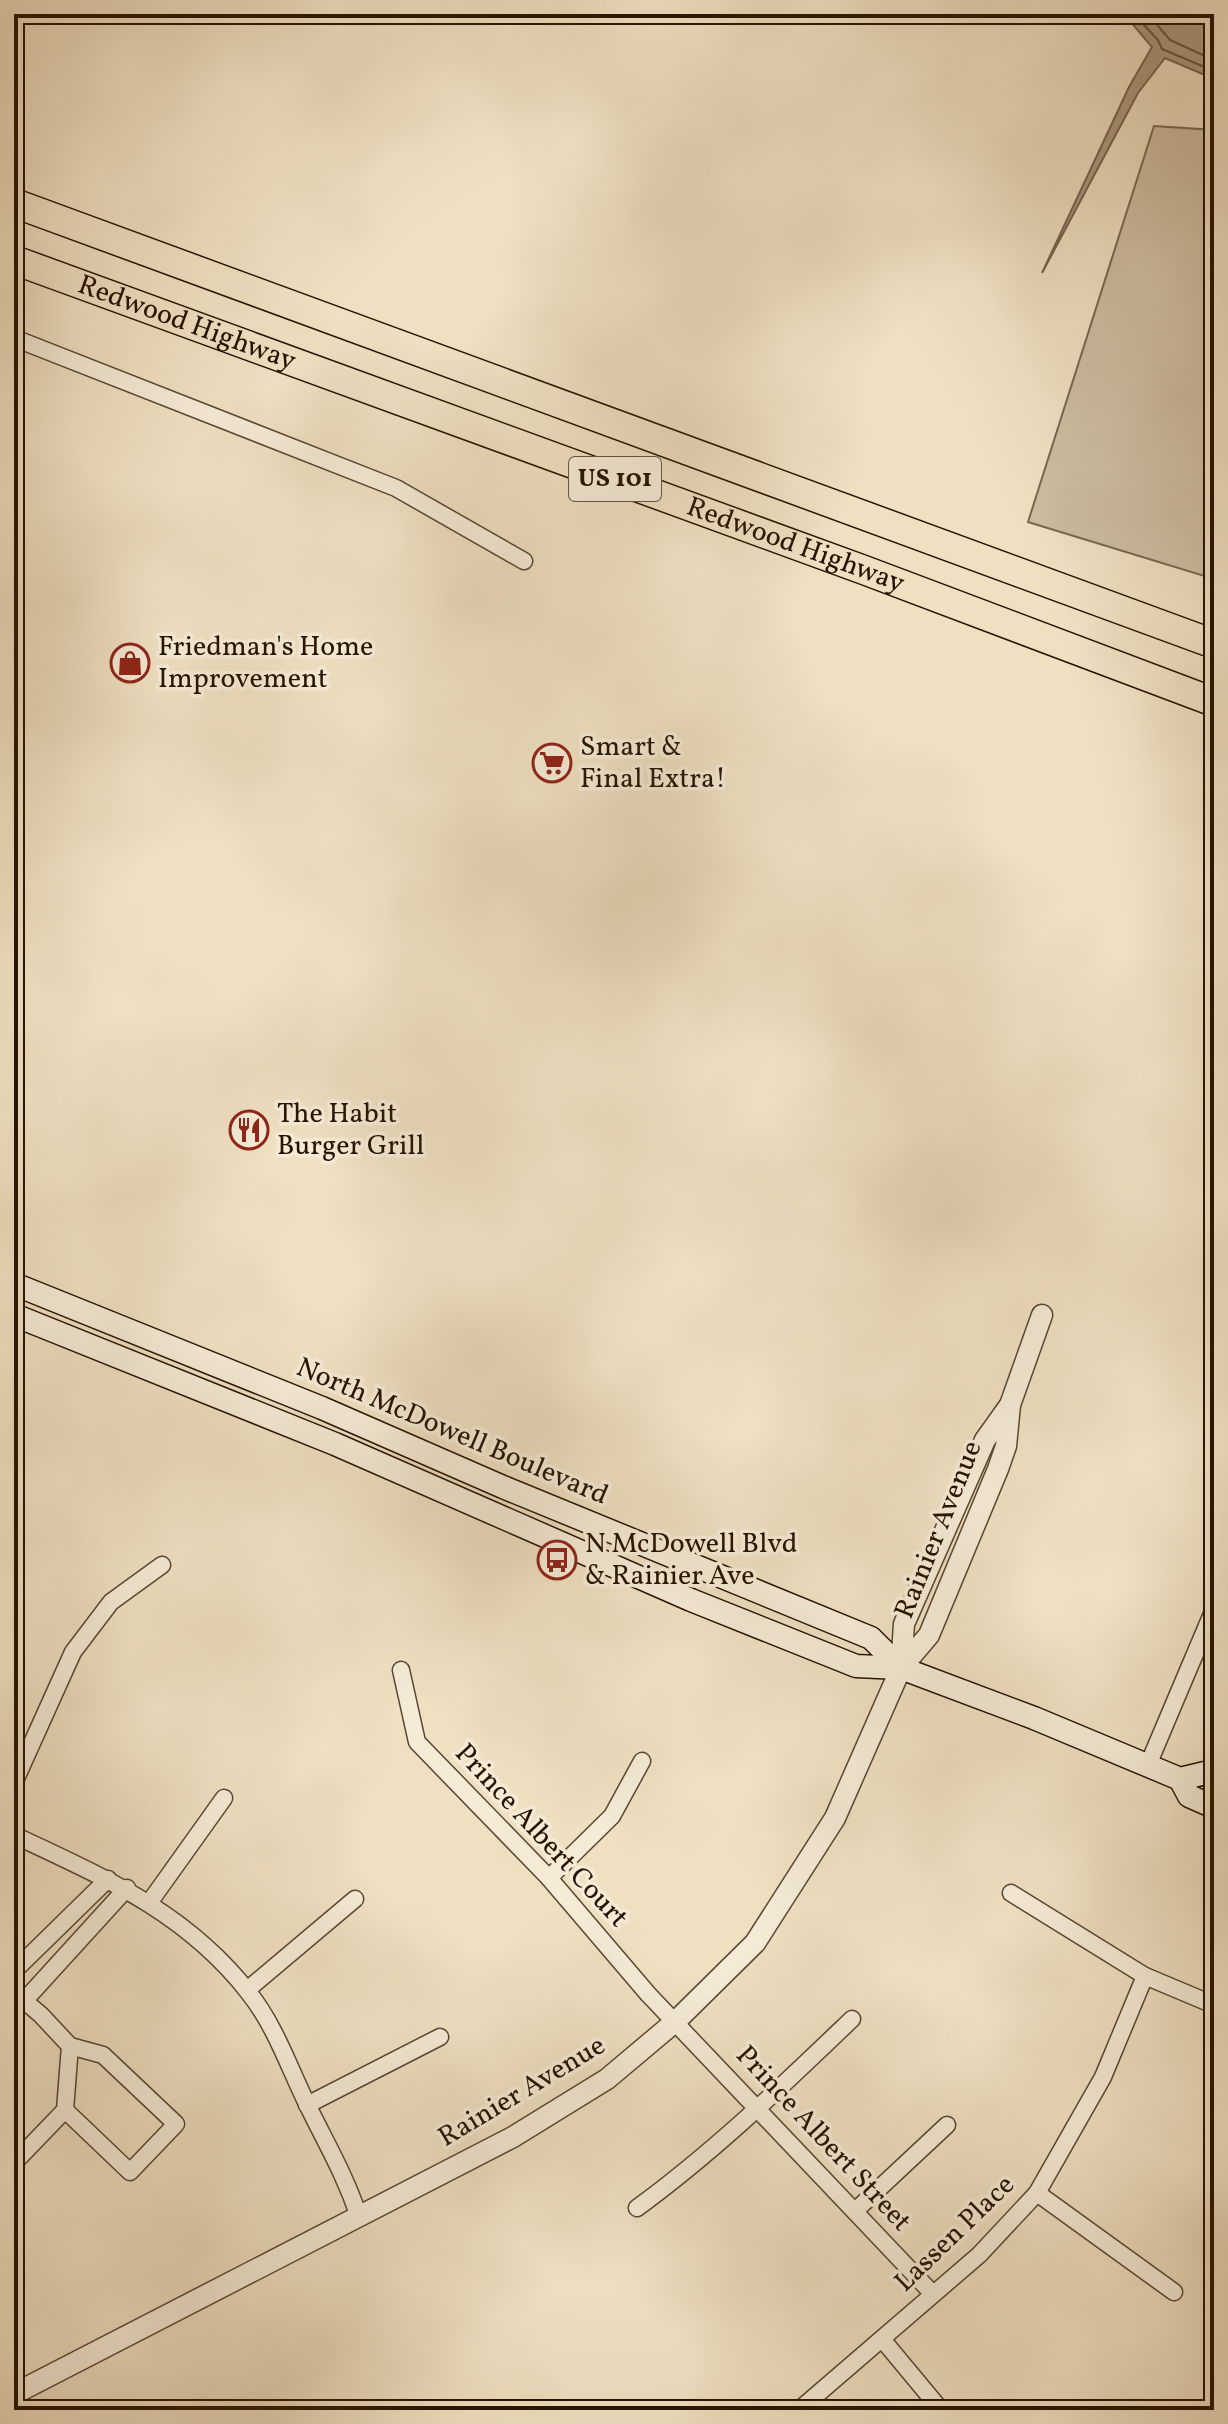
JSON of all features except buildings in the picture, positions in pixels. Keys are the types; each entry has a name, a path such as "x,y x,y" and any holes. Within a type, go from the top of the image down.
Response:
{"highway":[{"name":"Redwood Highway","path":"14,203 1214,644"},
{"name":"Redwood Highway","path":"14,260 834,559 1214,702"}],"main road":[{"name":"North McDowell Boulevard","path":"14,1284 322,1408 503,1487 871,1638 901,1668"},
{"name":"North McDowell Boulevard","path":"14,1315 335,1444 691,1600 856,1666 901,1668 1034,1718 1180,1779 1205,1773 1214,1777"},
{"name":"North McDowell Boulevard","path":"1180,1779 1189,1796 1214,1807"}],"street":[{"path":"14,338 396,488 524,561"},
{"name":"Rainier Avenue","path":"14,2394 513,2137 607,2079 676,2021 755,1943 835,1818 901,1668 929,1635 998,1469 1006,1446 1010,1405 1042,1315"},
{"path":"14,1783 73,1652 111,1602 162,1565"},
{"path":"1148,1765 1214,1609"},
{"name":"Prince Albert Court","path":"401,1670 417,1742 549,1878 648,1994 676,2021"},
{"path":"549,1878 612,1816 642,1761"},
{"path":"149,1903 224,1798"},
{"path":"14,1835 127,1888 210,1950 247,1990 282,2048 307,2105 345,2177 359,2217"},
{"path":"14,1971 108,1879"},
{"path":"65,2110 130,2172 176,2124 103,2055 70,2046 20,1996 127,1888"},
{"path":"1011,1893 1145,1976 1214,2005"},
{"path":"247,1990 355,1899"},
{"name":"Lassen Place","path":"799,2410 979,2255 1037,2193 1103,2077 1145,1976"},
{"path":"637,2208 685,2173 852,2019"},
{"name":"Prince Albert Street","path":"676,2021 933,2294"},
{"path":"307,2105 440,2037"},
{"path":"14,2163 65,2110 70,2046"},
{"path":"855,2211 947,2125"},
{"path":"1037,2193 1174,2292"},
{"path":"882,2339 941,2410"}],"shaded area":[{"path":"1154,126 1214,130 1214,579 1028,522"}],"water":[{"path":"1124,14 1191,14 1214,28 1214,79 1165,58 1138,93 1042,273 1129,87 1152,47"}],"place":[{"name":"Friedman's Home Improvement","path":"130,663"},
{"name":"Smart & Final Extra!","path":"552,763"},
{"name":"The Habit Burger Grill","path":"249,1130"},
{"name":"N McDowell Blvd & Rainier Ave","path":"557,1560"}]}
